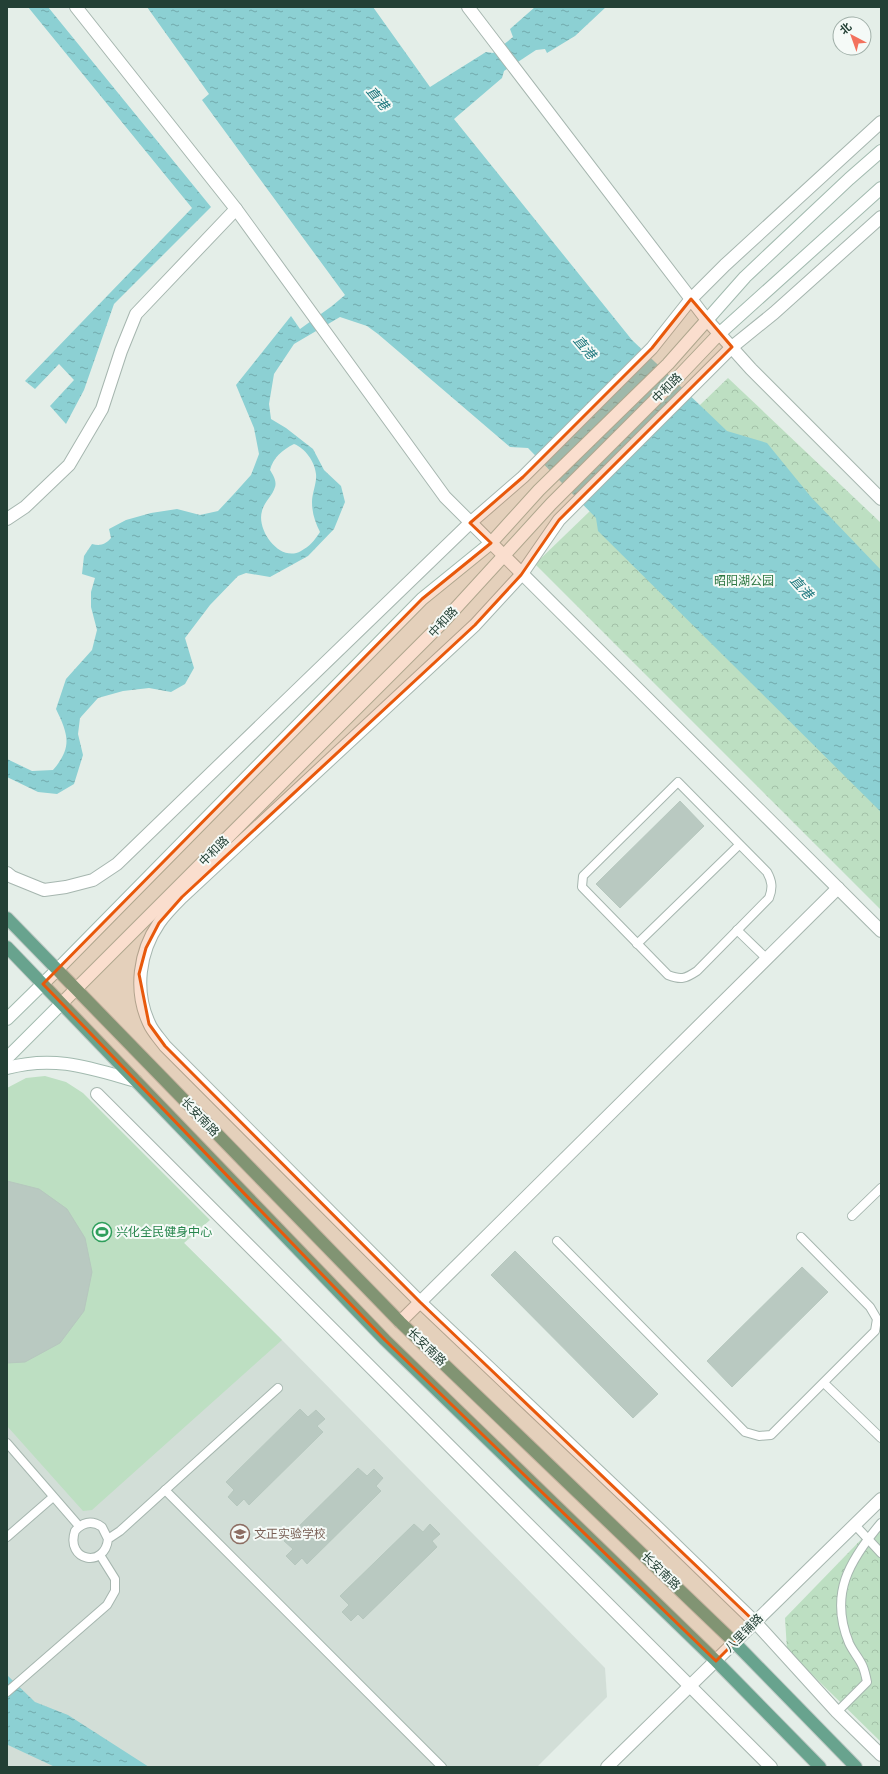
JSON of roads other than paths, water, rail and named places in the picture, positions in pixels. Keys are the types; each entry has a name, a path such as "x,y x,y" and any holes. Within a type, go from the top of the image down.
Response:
{"main road":[{"name":"长安南路","path":"7,918 400,1322 735,1642 856,1767"},
{"name":"长安南路","path":"7,947 386,1340 716,1661 820,1767"}],"street":[{"path":"76,7 236,209 445,497 491,542 521,575 881,931"},
{"path":"468,7 707,320 751,368 881,499"},
{"path":"7,873 12,877 44,890 66,887 93,880 117,864 470,523 523,477 652,348 691,299 730,259 881,122"},
{"name":"中和路","path":"7,1019 44,984 422,599 491,542 539,490 668,364 745,277 849,179 881,151"},
{"name":"中和路","path":"7,1058 444,621 551,504 719,334 881,188"},
{"path":"7,519 25,507 68,465 102,409 121,351 136,314 236,209"},
{"path":"881,217 774,313 732,347 694,387 559,520 521,575 475,625 182,897 159,923 146,948 139,974 143,1004 149,1024 165,1046 420,1302 755,1622 837,1712 881,1755"},
{"path":"400,1322 838,888"},
{"path":"7,1068 26,1062 69,1063 136,1081"},
{"path":"97,1094 771,1767"},
{"name":"八里铺路","path":"607,1767 691,1687 881,1499"}],"lane":[{"path":"678,782 766,872 771,880 772,890 769,898 737,930 697,971 687,977 678,979 668,975 582,887 583,876 678,782"},
{"path":"637,944 739,844"},
{"path":"737,930 766,958"},
{"path":"852,1216 881,1188"},
{"path":"557,1241 745,1432 759,1436 771,1435 875,1331 877,1319 870,1307 801,1237"},
{"path":"824,1383 881,1438"},
{"path":"108,1539 120,1531 278,1388"},
{"path":"7,1443 79,1526"},
{"path":"165,1490 442,1767"},
{"path":"7,1537 54,1497"},
{"path":"85,1523 97,1524 106,1532 108,1539 104,1551 100,1555 94,1558 87,1558 75,1551 72,1538 74,1531 79,1526 85,1523"},
{"path":"837,1712 867,1682 864,1668 850,1644 843,1624 840,1597 848,1572 868,1540 881,1523"},
{"path":"855,1525 881,1553"},
{"path":"7,1692 107,1605 115,1591 115,1579 100,1555"}],"water":[{"path":"28,7 48,7 211,207 114,304 84,390 66,424 50,406 74,380 59,364 35,389 25,381 192,208"},
{"name":"直港","path":"147,7 373,7 430,87 486,52 493,53 513,37 510,29 535,7 606,7 575,36 547,53 545,49 536,50 504,71 502,78 454,119 632,340 727,431 767,443 811,497 881,570 881,812 598,531 596,518 528,448 510,447 378,334 367,326 340,317 294,344 274,374 269,404 271,419 286,428 313,449 324,470 341,486 345,502 334,529 308,556 270,577 246,573 238,576 210,605 185,638 194,668 185,684 171,692 149,688 123,691 98,698 80,718 78,734 83,755 74,784 57,794 38,792 7,777 7,759 32,771 53,770 64,754 66,747 66,733 56,709 66,679 92,650 97,630 91,607 91,592 95,578 82,574 84,556 92,544 104,544 111,538 109,529 126,520 151,513 177,509 200,515 218,511 251,475 259,454 254,428 236,385 291,316 300,329 345,295 202,100 209,94","holes":["294,444 306,452 314,465 316,477 312,506 314,517 320,532 314,541 307,547 293,554 278,549 271,543 266,535 261,519 263,508 275,487 275,480 270,470 273,462 286,449"]},
{"path":"7,1675 35,1702 68,1715 149,1767 55,1767 8,1745"}],"place":[{"name":"兴化全民健身中心","path":"102,1232"},
{"name":"文正实验学校","path":"240,1534"}],"park label":[{"name":"昭阳湖公园","path":"744,581"}]}
